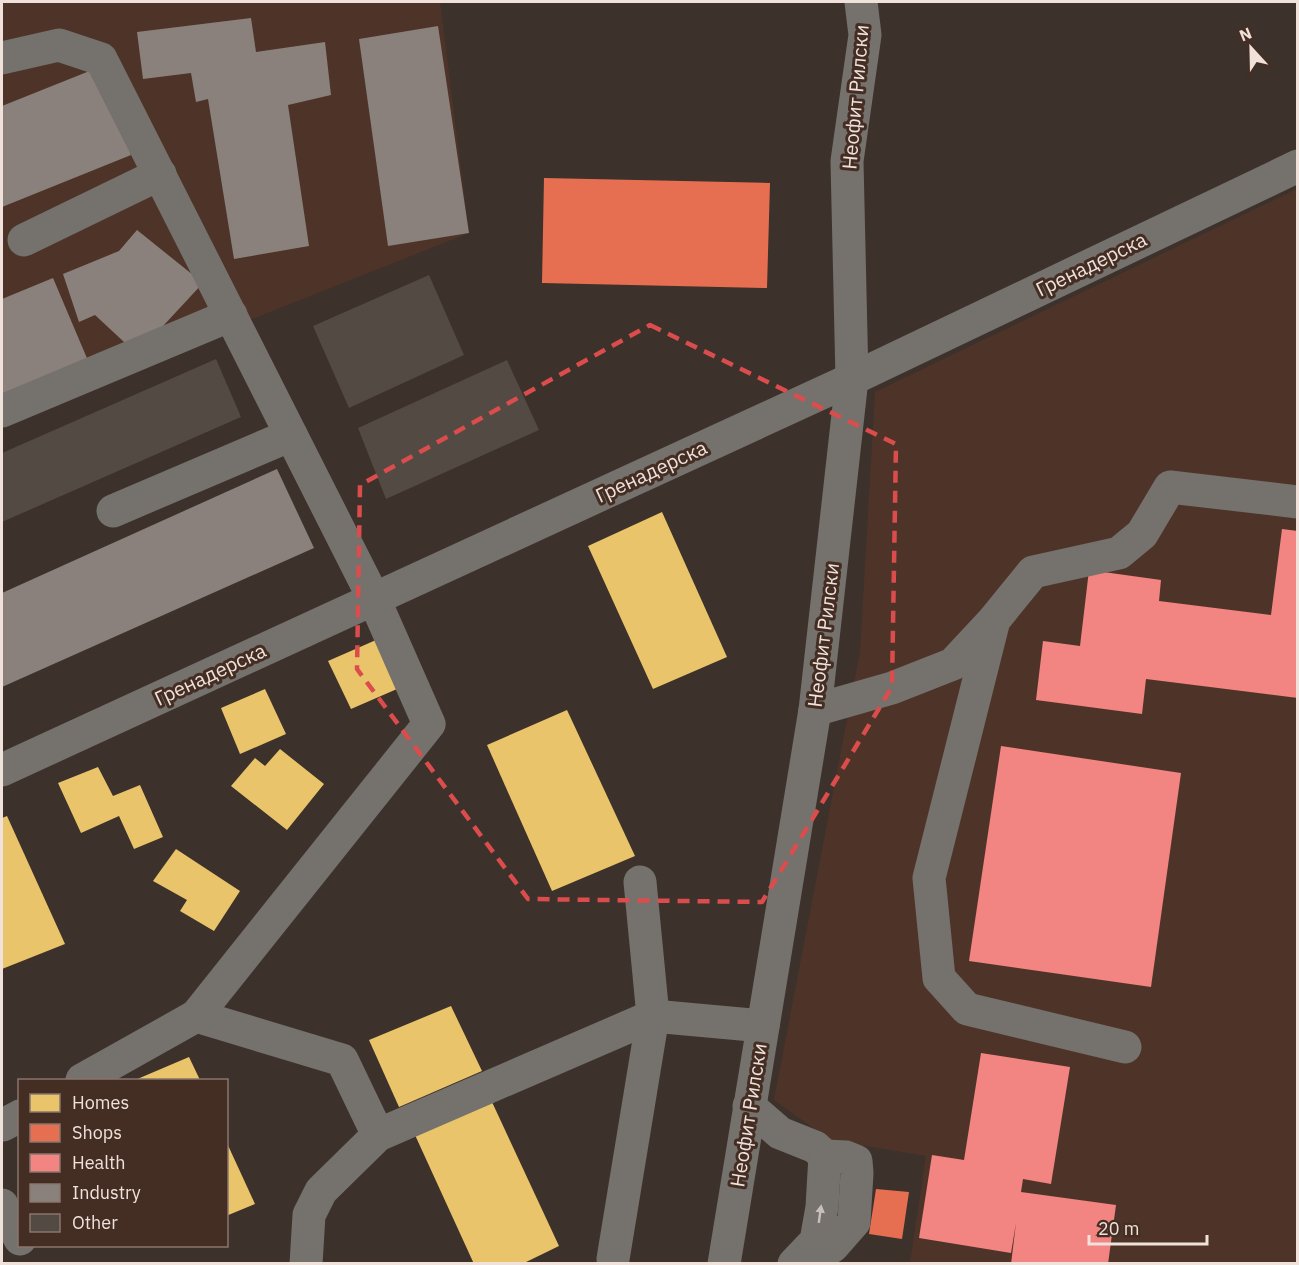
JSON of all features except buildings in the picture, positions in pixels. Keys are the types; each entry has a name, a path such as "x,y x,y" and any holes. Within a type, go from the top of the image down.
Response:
{"street":[{"name":"Неофит Рилски","path":"724,1263 814,710 852,379 847,161 865,35 861,2"},
{"path":"2,58 59,45 101,59 374,599 429,724 196,1016 84,1079"},
{"name":"Гренадерска","path":"2,770 852,379 1298,166"},
{"path":"24,240 160,174"},
{"path":"2,411 231,315"},
{"path":"113,511 291,435"},
{"path":"814,710 892,688 953,664 1034,572 1119,553 1142,534 1170,487 1298,502"},
{"path":"994,620 929,878 939,978 967,1009 1125,1047"},
{"path":"613,1259 653,1016 640,882"},
{"path":"196,1016 342,1060 378,1135"},
{"path":"306,1263 309,1215 321,1191 378,1135 653,1016 763,1026"},
{"path":"749,1106 780,1133 814,1147 825,1156 846,1157 856,1161 854,1222 833,1246 801,1263"},
{"path":"794,1263 816,1241 822,1207 825,1156"},
{"path":"2,1205 18,1235"}],"highlighted area":[{"path":"650,325 896,444 892,687 762,902 528,899 357,669 360,485"}],"shaded area":[{"path":"2,2 440,2 469,233 2,418"},
{"path":"1297,189 1297,1263 910,1263 926,1156 830,1140 774,1100 860,652 875,392"}]}
